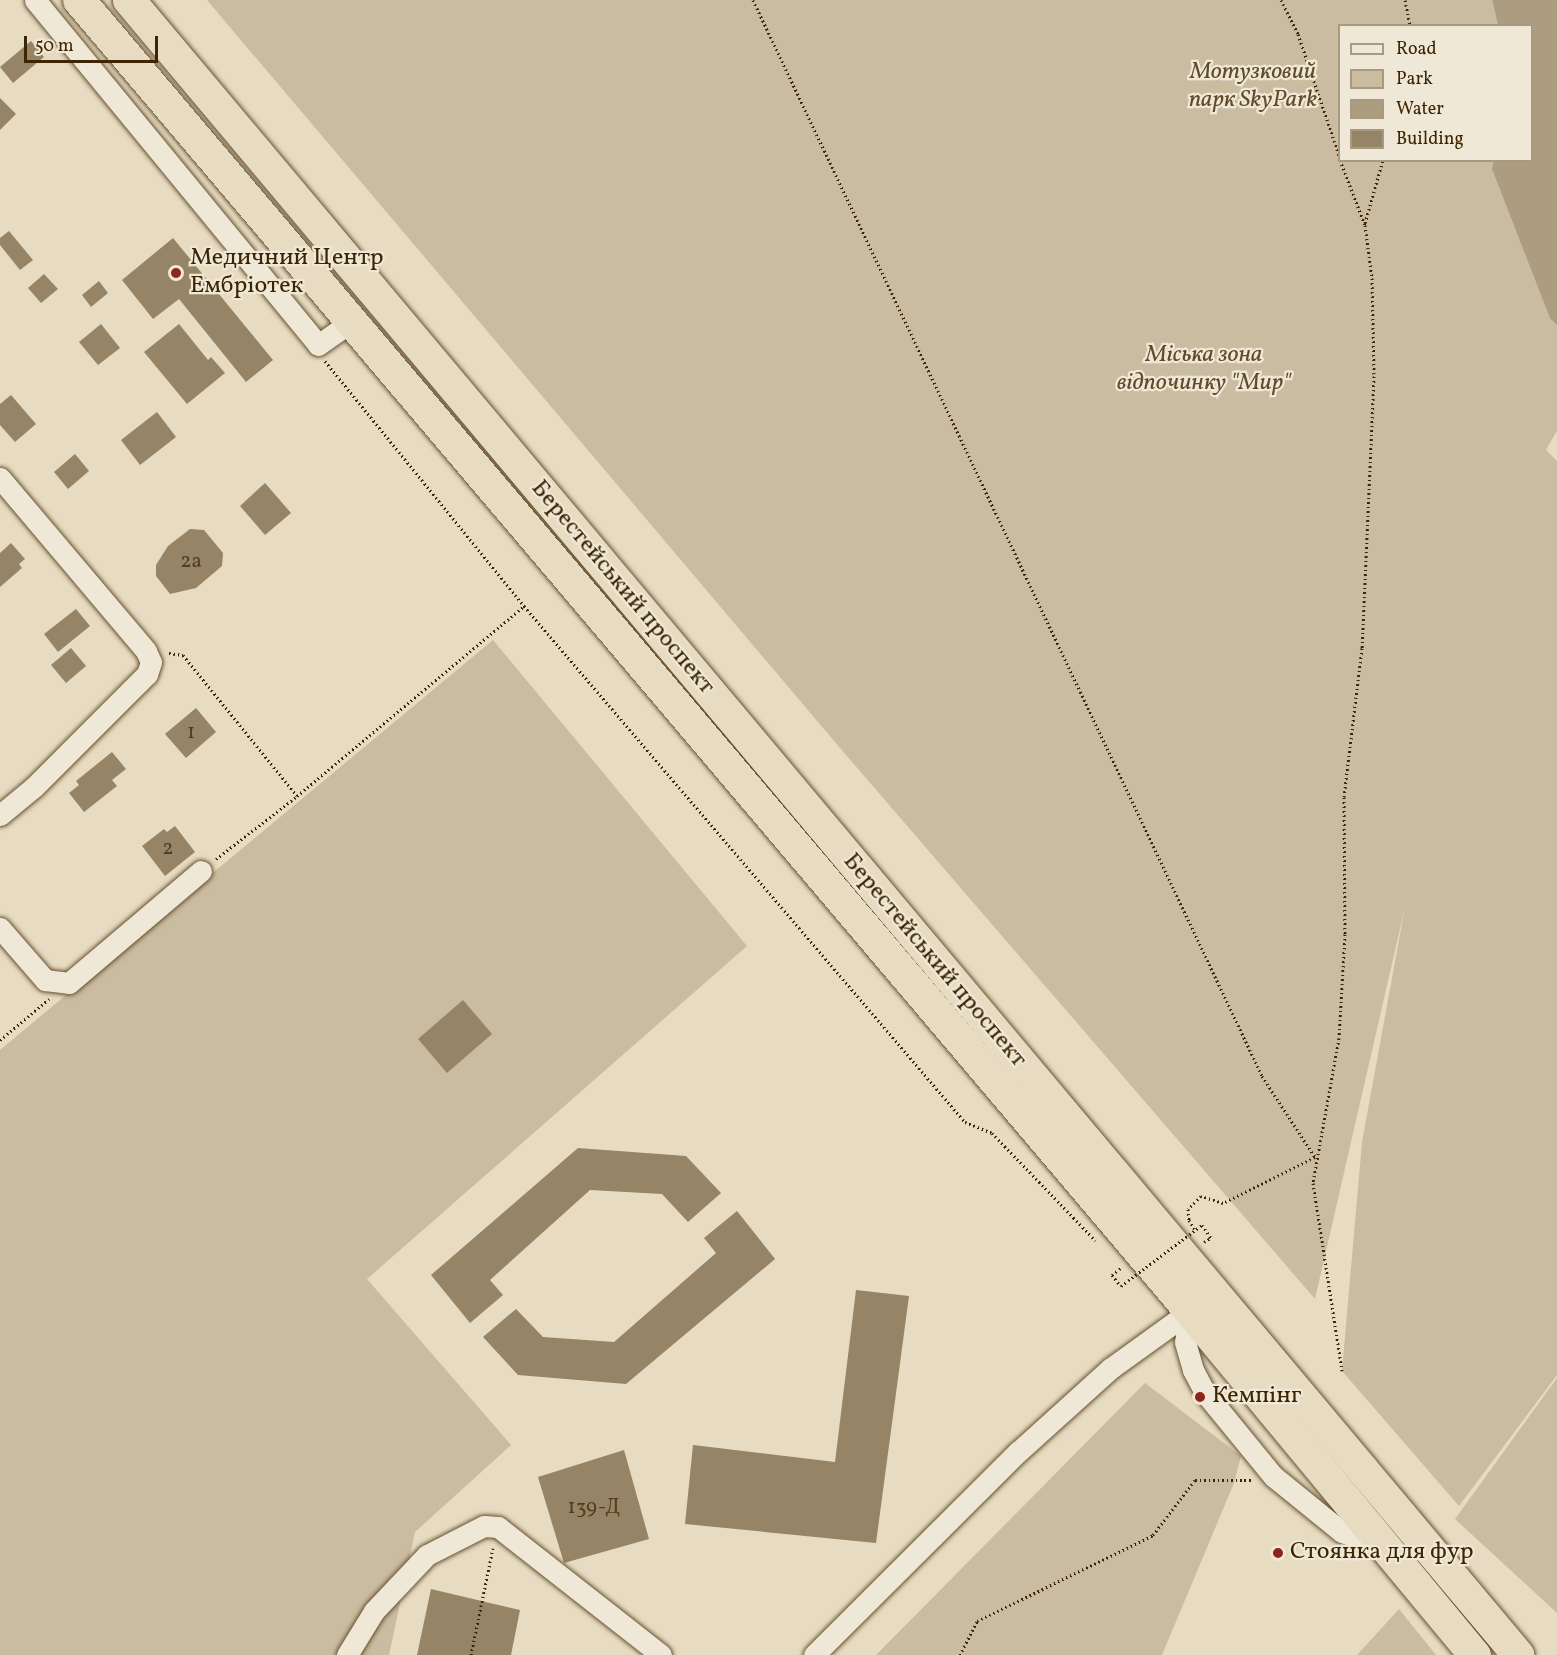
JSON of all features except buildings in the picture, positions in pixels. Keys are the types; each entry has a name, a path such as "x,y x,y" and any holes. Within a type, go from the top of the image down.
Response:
{"highway":[{"name":"Берестейський проспект","path":"79,0 349,323 1190,1311 1475,1655"},
{"name":"Берестейський проспект","path":"129,0 1518,1655"}],"street":[{"path":"35,0 318,345 349,323"},
{"path":"0,478 146,651 151,662 147,674 34,787 0,815"},
{"path":"0,928 45,980 69,983 201,871"},
{"path":"1190,1311 1185,1342 1193,1370 1206,1394 1273,1476 1342,1532 1386,1548"},
{"path":"814,1655 1018,1452 1111,1368 1190,1311"},
{"path":"347,1655 374,1611 427,1556 484,1526 498,1527 636,1647 661,1655"}],"path":[{"path":"753,0 1262,1076 1315,1157"},
{"path":"1281,0 1298,34 1338,153"},
{"path":"1405,0 1410,24"},
{"path":"1341,162 1365,225 1372,278 1374,376 1362,648 1344,797 1345,934 1339,1038 1315,1157 1315,1209 1342,1371"},
{"path":"1365,225 1382,162"},
{"path":"318,345 329,369 524,606 965,1122 992,1133 1098,1242"},
{"path":"201,871 297,796 524,606"},
{"path":"146,651 183,655 297,796"},
{"path":"0,1040 69,983"},
{"path":"1188,1220 1188,1209 1201,1196 1223,1203 1315,1157"},
{"path":"1114,1259 1122,1268 1112,1275 1121,1286 1202,1225 1211,1238 1204,1243"},
{"path":"960,1655 977,1622 1153,1535 1195,1480 1234,1482 1273,1476"},
{"path":"471,1655 498,1527"}],"green space":[{"path":"207,0 1492,0 1498,24 1338,24 1338,162 1494,162 1550,317 1557,325 1557,431 1546,450 1557,461 1557,1375 1459,1506 1342,1371 1362,1142 1405,907 1315,1299 840,748"},
{"path":"493,640 747,946 367,1279 511,1445 415,1532 389,1655 0,1655 0,1050"},
{"path":"1557,1378 1557,1613 1455,1519"},
{"path":"1145,1383 1241,1456 1234,1483 1162,1655 876,1655"},
{"path":"1399,1609 1436,1655 1357,1655"}],"water":[{"path":"1492,0 1557,0 1557,325 1550,318 1492,169 1494,162 1533,162 1533,24 1498,24"}],"place":[{"name":"Медичний Центр Ембріотек","path":"176,273"},
{"name":"Кемпінг","path":"1200,1397"},
{"name":"Стоянка для фур","path":"1278,1553"}],"park label":[{"name":"Мотузковий парк SkyPark","path":"1253,87"},
{"name":"Міська зона відпочинку \"Мир\"","path":"1204,370"}]}
